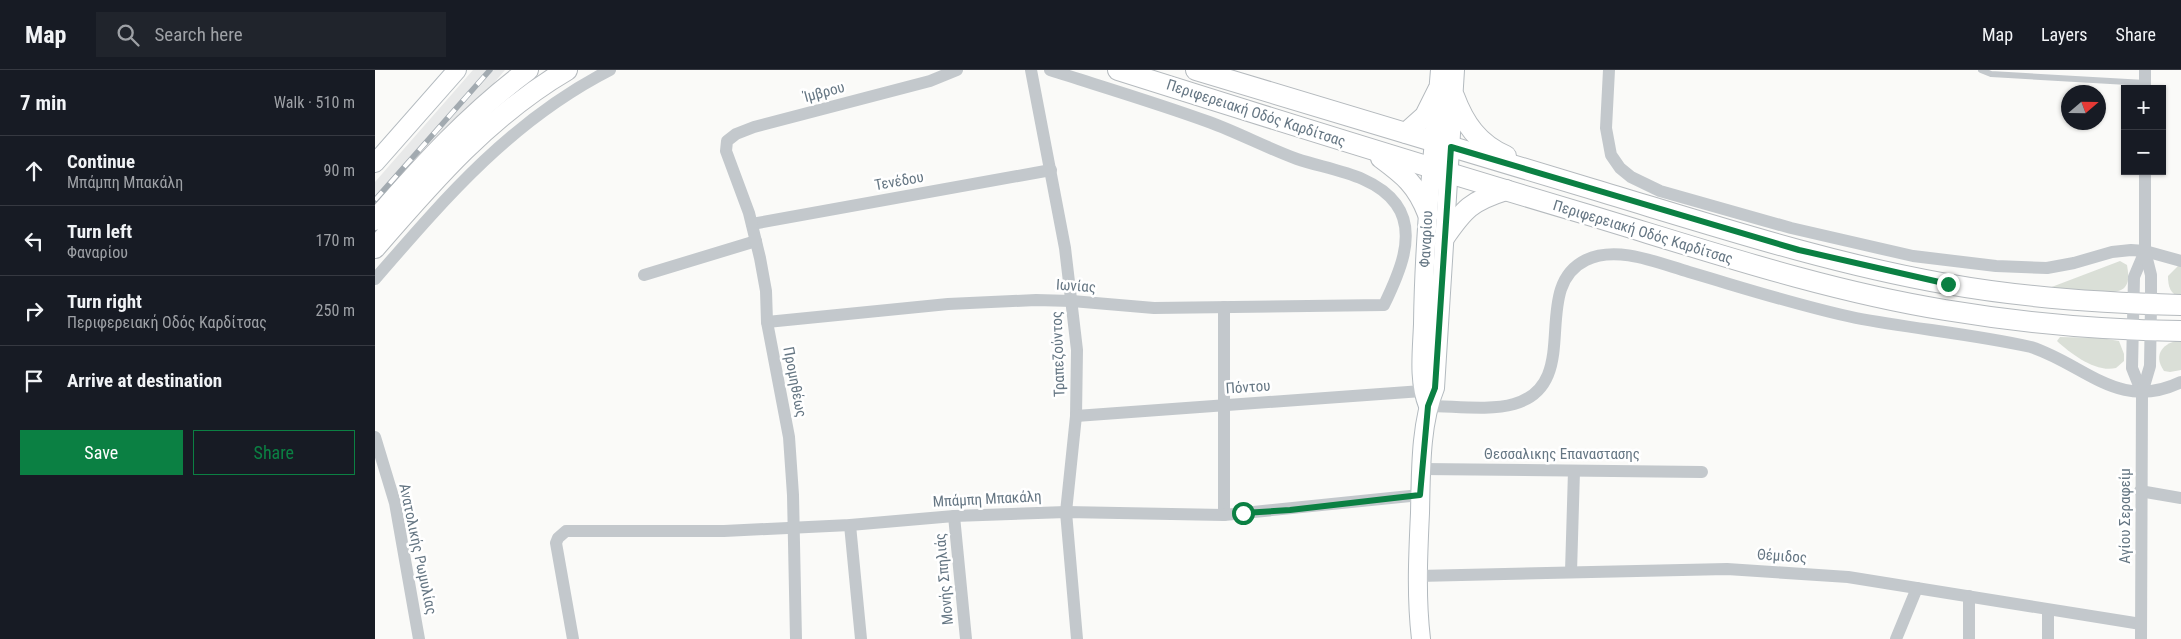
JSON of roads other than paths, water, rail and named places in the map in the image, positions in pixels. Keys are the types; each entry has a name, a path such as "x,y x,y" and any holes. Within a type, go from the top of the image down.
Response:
{"main road":[{"path":"375,163 457,70"},
{"path":"375,220 458,130 489,101 528,70"},
{"path":"375,248 435,178 477,136 525,97 567,70"},
{"name":"Περιφερειακή Οδός Καρδίτσας","path":"1118,70 1369,149 1748,263 1891,299 1943,310 2037,323 2181,331"},
{"name":"Περιφερειακή Οδός Καρδίτσας","path":"1196,70 1799,250 1898,274 1948,284 2040,298 2142,304 2181,304"},
{"name":"Φαναρίου","path":"1440,70 1446,93"},
{"name":"Φαναρίου","path":"1421,639 1418,612 1418,576 1425,399 1428,214 1439,170 1446,93 1455,70"},
{"path":"1406,133 1446,93 1480,140 1491,149 1515,160 1529,170"},
{"path":"1369,149 1408,178 1417,190 1428,214"},
{"name":"Φαναρίου","path":"1425,399 1435,388 1444,238 1439,170"},
{"path":"1444,238 1470,205 1484,197 1506,190"}],"street":[{"path":"375,279 459,184 505,141 549,106 583,84 610,70"},
{"name":"Ίμβρου","path":"729,139 754,127 930,80 957,70"},
{"name":"Τραπεζούντος","path":"1031,70 1051,170 1072,301 1077,360 1076,416 1067,512 1077,639"},
{"name":"Ιωνίας","path":"767,322 974,302 1072,301 1154,308 1384,305 1401,263 1405,239 1401,214 1396,204 1382,191 1365,181 1298,159 1208,122 1050,70"},
{"path":"1609,70 1606,120 1609,150 1615,162 1623,171 1638,182 1660,191 1791,228 1913,256 1996,266 2047,268 2112,252 2145,251 2181,261"},
{"name":"Προμηθέως","path":"729,139 726,151 752,224 766,291 767,322 789,437 794,528 795,639"},
{"name":"Τενέδου","path":"752,224 1051,170"},
{"name":"Αγίου Σεραφείμ","path":"2142,393 2133,368 2142,330 2142,304 2151,276 2145,251 2145,175"},
{"path":"644,275 756,242"},
{"name":"Αγίου Σεραφείμ","path":"2141,639 2140,491 2142,393 2150,366 2142,330 2142,304 2134,276 2145,251"},
{"name":"Πόντου","path":"1076,416 1225,405 1425,399 1507,406 1533,396 1540,390 1549,372 1553,353 1557,304 1568,276 1573,269 1588,259 1617,254 1653,262 1856,318 2031,347 2049,353 2117,388 2127,392 2142,393"},
{"path":"1224,515 1225,306"},
{"path":"2142,393 2181,382"},
{"name":"Ανατολικής Ρωμυλίας","path":"375,437 395,503 419,639"},
{"name":"Θεσσαλικης Επαναστασης","path":"1422,469 1703,472"},
{"path":"1571,572 1574,471"},
{"path":"2140,491 2181,498"},
{"name":"Μπάμπη Μπακάλη","path":"573,639 557,543 558,538 566,531 724,531 850,525 954,516 1067,512 1224,515 1290,510 1420,495"},
{"name":"Μονής Σπηλιάς","path":"954,516 966,639"},
{"path":"850,525 861,639"},
{"name":"Θέμιδος","path":"1418,576 1727,569 1849,577 2141,624"},
{"path":"1896,639 1917,588"},
{"path":"1969,596 1969,639"},
{"path":"2048,610 2048,639"}],"lane":[{"path":"1981,70 1991,74 2145,80"}],"railway":[{"path":"375,200 490,70"}]}
